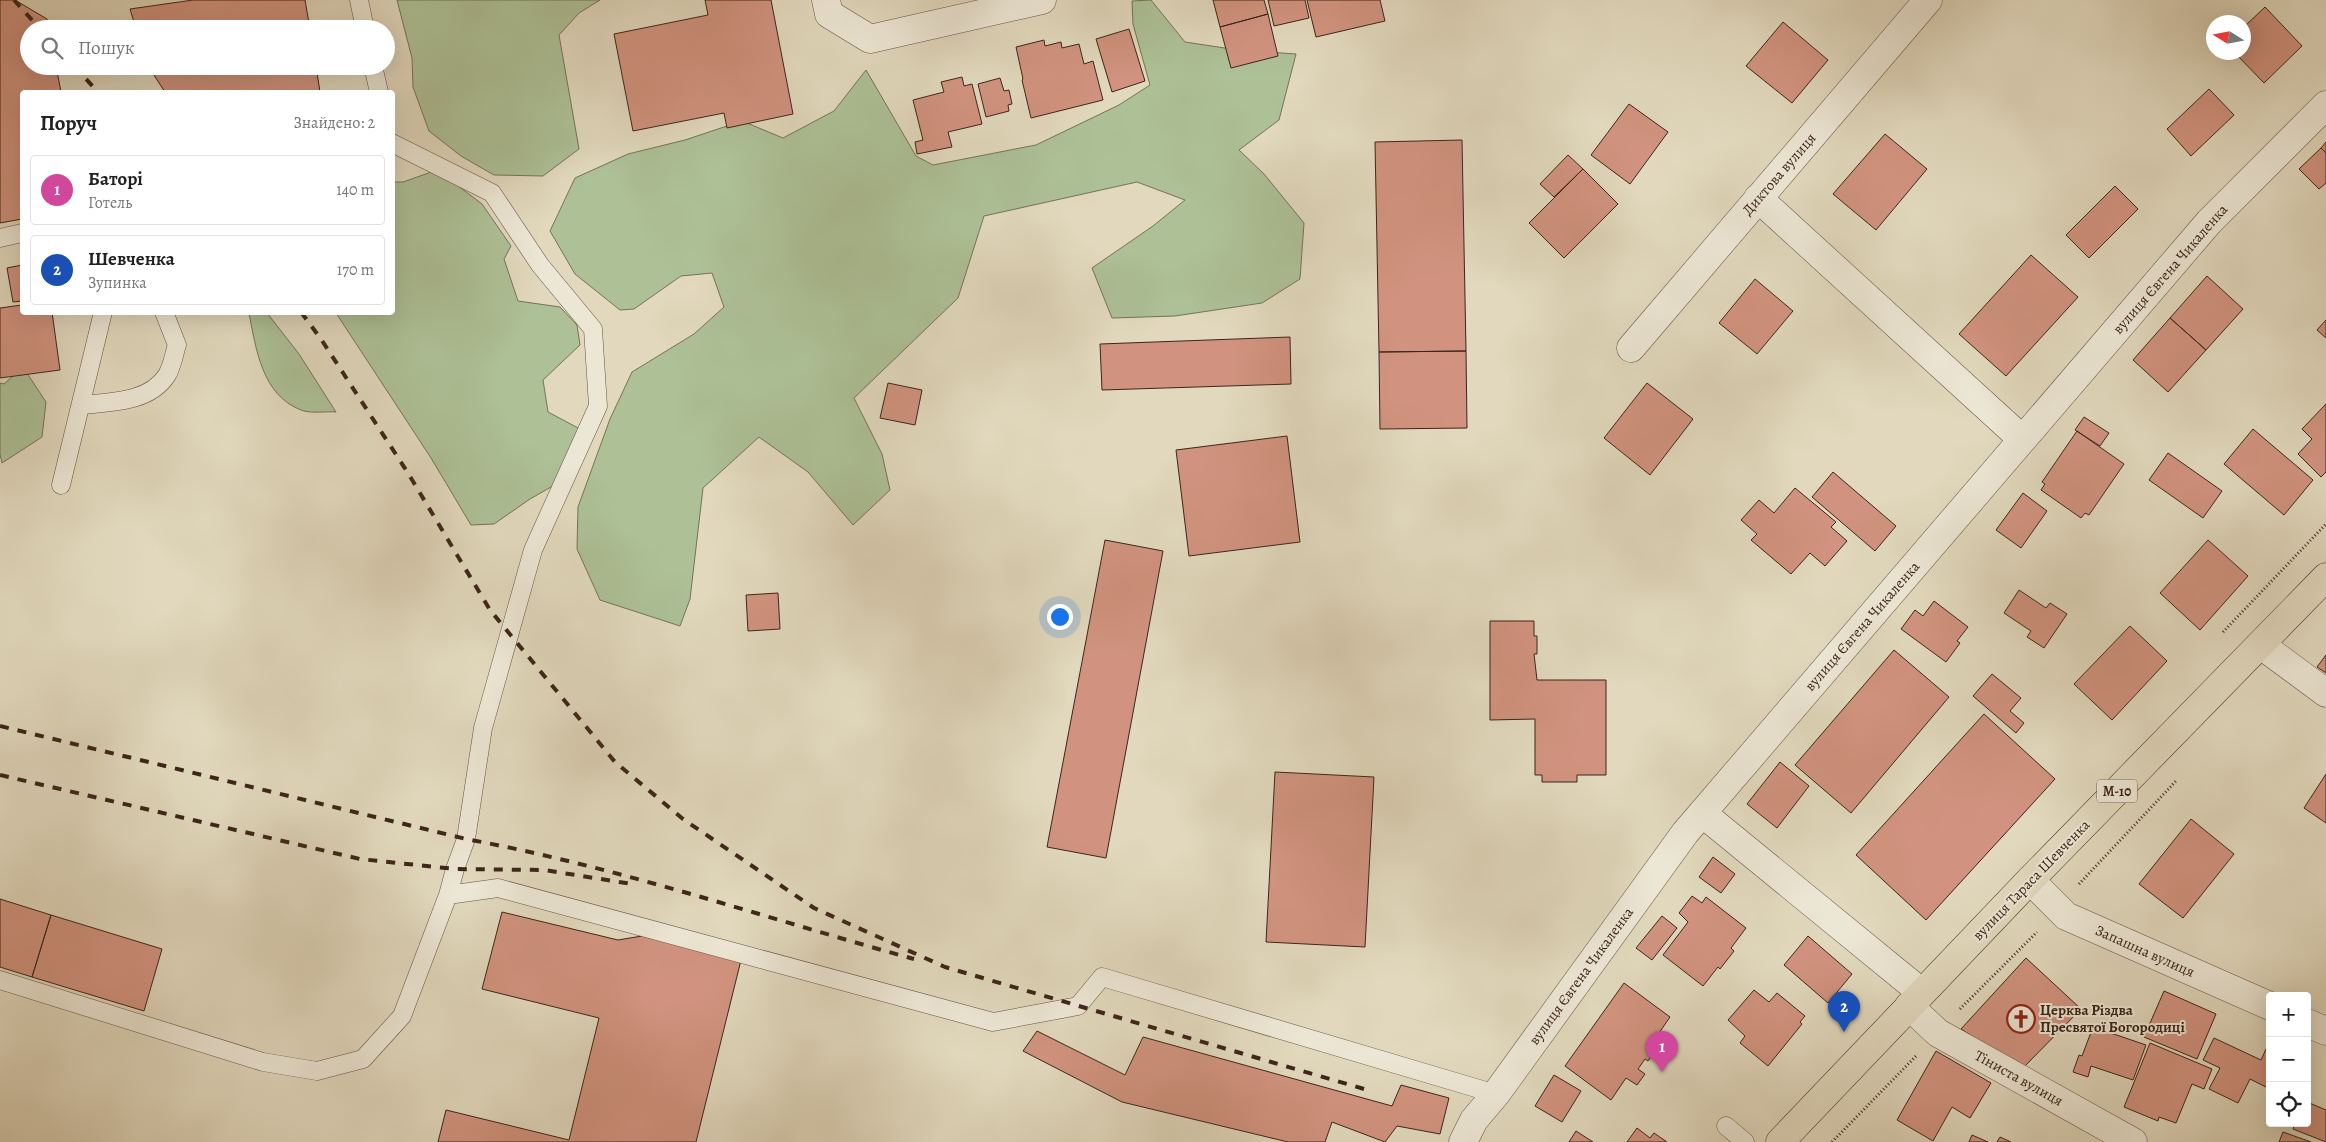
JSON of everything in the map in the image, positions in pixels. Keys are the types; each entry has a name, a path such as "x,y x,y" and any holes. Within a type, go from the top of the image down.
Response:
{"main road":[{"name":"вулиця Тараса Шевченка","path":"1780,1142 1915,999 2326,577"}],"street":[{"path":"826,0 829,14 870,39 1042,0"},
{"name":"Диктова вулиця","path":"1632,348 1928,0"},
{"name":"вулиця Євгена Чикаленка","path":"1463,1142 1474,1120 1496,1094 1685,833 2209,222 2326,105"},
{"path":"1758,198 2022,439"},
{"path":"2260,645 2326,692"},
{"path":"1702,813 1915,999"},
{"name":"Запашна вулиця","path":"2030,880 2066,916 2266,1004"},
{"name":"Тіниста вулиця","path":"1915,999 1938,1032 2133,1142"},
{"path":"2311,1025 2326,1032"}],"lane":[{"path":"359,0 363,20"},
{"path":"375,75 379,90"},
{"path":"0,980 263,1062 317,1071 363,1059 402,1016 448,895 466,839 483,728 533,550 598,406 593,329 540,265 492,193 395,144"},
{"path":"0,238 20,233"},
{"path":"61,485 102,315"},
{"path":"81,404 116,402 147,394 167,374 177,345 165,315"},
{"path":"448,895 498,888 993,1022 1078,1006 1102,977 1496,1094"},
{"path":"1726,1126 1744,1142"}],"path":[{"path":"2077,887 2178,778"},
{"path":"1954,1016 1982,984 2019,952 2042,926"},
{"path":"1832,1142 1922,1050"}],"green space":[{"path":"397,0 600,0 579,13 559,35 579,149 543,176 494,175 461,156 429,131 413,87 412,58"},
{"path":"1151,0 1185,42 1238,50 1296,54 1279,120 1239,150 1264,174 1304,223 1300,279 1262,303 1175,316 1112,318 1092,268 1153,226 1185,200 1137,182 984,216 958,298 854,398 882,454 890,490 853,525 808,472 759,437 703,488 690,599 680,626 600,600 577,549 578,507 610,419 632,372 694,334 724,307 712,273 681,276 634,309 620,310 575,274 550,231 575,178 628,154 685,140 742,121 783,138 834,111 866,70 916,156 933,165 1036,145 1119,105 1150,85 1133,24 1132,1"},
{"path":"437,170 482,204 511,246 504,259 518,301 560,307 577,325 580,345 543,380 548,412 580,429 565,479 530,499 494,524 471,525 431,458 337,315 395,315 395,182 403,182"},
{"path":"249,315 269,315 299,354 336,412 301,410 277,394 263,369"},
{"path":"23,367 46,402 42,437 2,463 0,454 0,383 4,384"}],"building":[{"path":"0,0 15,0 47,20 20,20 20,75 58,75 61,90 20,90 20,219 0,223"},
{"path":"193,0 305,0 308,20 133,20 130,9"},
{"path":"705,0 771,0 793,114 727,128 724,113 633,131 614,34 708,15"},
{"path":"1213,0 1264,0 1268,14 1220,27"},
{"path":"1268,0 1305,0 1309,18 1274,26"},
{"path":"1307,0 1380,0 1385,21 1316,37"},
{"path":"2265,7 2302,46 2264,83 2242,60 2251,60 2251,20"},
{"path":"1268,14 1278,56 1231,68 1220,27"},
{"path":"1783,22 1828,60 1792,103 1746,66"},
{"path":"1129,29 1145,81 1112,92 1096,39"},
{"path":"1044,40 1045,46 1061,42 1062,48 1079,44 1084,64 1093,61 1103,100 1031,118 1016,47"},
{"path":"154,75 317,75 320,90 164,90"},
{"path":"962,77 964,86 972,84 982,124 948,132 952,147 917,154 915,142 923,140 913,100 944,92 941,82"},
{"path":"1000,78 1004,91 1009,90 1012,104 1008,105 1009,111 986,117 978,84"},
{"path":"2209,89 2234,115 2191,156 2167,129"},
{"path":"1629,104 1668,132 1630,184 1591,155"},
{"path":"1885,134 1927,169 1876,230 1833,194"},
{"path":"1462,140 1466,351 1379,352 1375,142"},
{"path":"2326,142 2326,153 2321,148"},
{"path":"2321,148 2326,153 2326,183 2319,189 2299,169"},
{"path":"1568,155 1583,169 1554,197 1540,184"},
{"path":"1583,169 1618,204 1564,258 1529,223"},
{"path":"2115,186 2138,209 2089,258 2066,235"},
{"path":"2031,255 2078,297 2006,376 1959,334"},
{"path":"20,265 20,301 13,302 7,268"},
{"path":"2207,276 2243,309 2206,350 2170,318"},
{"path":"1755,279 1793,311 1757,354 1719,323"},
{"path":"20,305 20,315 52,315 60,370 0,378 0,308"},
{"path":"2170,318 2206,350 2168,392 2133,360"},
{"path":"2326,320 2326,338 2317,330"},
{"path":"1290,337 1291,384 1102,390 1100,344"},
{"path":"1466,351 1467,428 1380,429 1379,352"},
{"path":"888,383 922,390 915,425 880,418"},
{"path":"1647,383 1693,419 1650,475 1604,438"},
{"path":"2326,404 2326,472 2321,477 2298,454 2312,439 2302,429"},
{"path":"2084,417 2109,433 2100,446 2075,430"},
{"path":"2253,429 2313,480 2284,515 2224,464"},
{"path":"2077,431 2124,464 2089,515 2085,513 2081,518 2041,490 2045,484 2042,482"},
{"path":"1287,436 1300,542 1189,556 1176,450"},
{"path":"2168,453 2222,491 2203,518 2149,480"},
{"path":"1833,472 1896,526 1875,551 1812,497"},
{"path":"1795,488 1836,522 1831,527 1847,541 1825,566 1810,553 1791,574 1751,540 1757,534 1741,520 1759,500 1774,513"},
{"path":"2023,493 2047,511 2021,548 1996,530"},
{"path":"1105,540 1163,551 1106,858 1047,847"},
{"path":"2208,540 2248,576 2200,630 2160,593"},
{"path":"2019,590 2046,608 2050,603 2067,614 2044,648 2027,637 2031,631 2004,613"},
{"path":"778,593 780,629 748,631 746,595"},
{"path":"1934,601 1968,627 1957,641 1960,643 1946,662 1901,629 1915,610 1923,616"},
{"path":"1490,621 1534,621 1534,636 1537,636 1537,654 1534,654 1537,680 1606,680 1606,775 1577,775 1577,782 1542,782 1542,775 1535,775 1535,719 1490,720"},
{"path":"2130,626 2167,661 2112,720 2074,684"},
{"path":"1894,650 1949,697 1851,813 1795,765"},
{"path":"2326,655 2326,673 2317,667"},
{"path":"1992,674 2021,698 2010,711 2024,723 2016,733 1973,696"},
{"path":"1984,714 2055,779 1926,920 1856,855"},
{"path":"1780,762 1809,786 1777,828 1747,804"},
{"path":"1275,772 1374,777 1365,947 1266,942"},
{"path":"2326,774 2326,823 2304,808"},
{"path":"2191,819 2234,854 2183,918 2139,884"},
{"path":"1713,857 1735,874 1721,893 1699,877"},
{"path":"1692,896 1702,903 1706,897 1746,928 1731,948 1734,951 1703,986 1663,955 1688,922 1679,913"},
{"path":"0,899 51,915 32,977 0,967"},
{"path":"502,912 618,940 642,936 741,960 696,1142 438,1142 446,1110 569,1140 599,1018 482,989"},
{"path":"51,915 162,949 144,1011 32,977"},
{"path":"1662,916 1677,928 1652,960 1636,948"},
{"path":"1808,936 1852,974 1828,1003 1784,965"},
{"name":"Церква Різдва Пресвятої Богородиці","path":"2026,958 2081,1009 2022,1069 1961,1029"},
{"path":"1624,983 1670,1017 1659,1033 1670,1041 1662,1052 1657,1048 1648,1061 1645,1059 1638,1069 1645,1074 1637,1085 1626,1078 1611,1100 1565,1066"},
{"path":"1754,990 1769,1002 1777,993 1805,1016 1800,1022 1802,1024 1768,1066 1740,1043 1745,1036 1728,1020"},
{"path":"2164,991 2216,1014 2197,1059 2144,1037"},
{"path":"2093,1027 2146,1045 2133,1080 2091,1066 2088,1077 2073,1072 2079,1055 2082,1056"},
{"path":"1037,1031 1125,1075 1143,1037 1392,1106 1401,1085 1449,1098 1440,1134 1397,1126 1385,1142 1332,1122 1325,1142 1288,1142 1122,1102 1023,1051"},
{"path":"2214,1038 2261,1060 2266,1049 2266,1087 2250,1079 2238,1103 2209,1089 2220,1068 2203,1060"},
{"path":"2150,1043 2212,1069 2204,1089 2192,1084 2176,1123 2159,1117 2158,1121 2124,1107"},
{"path":"1936,1051 1991,1083 1970,1118 1952,1107 1933,1141 1897,1120"},
{"path":"1554,1075 1581,1091 1562,1122 1535,1106"},
{"path":"2311,1104 2326,1110 2326,1142 2293,1129 2294,1127 2311,1127"},
{"path":"1637,1128 1650,1138 1654,1133 1667,1142 1627,1142"},
{"path":"1576,1131 1593,1142 1569,1142"},
{"path":"2283,1132 2311,1142 2279,1142"},
{"path":"1972,1135 1988,1142 1969,1142"},
{"path":"2000,1137 2011,1142 1997,1142"}],"railway":[{"path":"14,0 32,20"},
{"path":"82,75 96,90"},
{"path":"303,315 321,339 408,473 490,610 615,762 683,819 814,908 945,967 1371,1091"},
{"path":"0,726 635,878 914,959"},
{"path":"0,775 360,859 455,869 544,870 632,884"}],"place":[{"name":"Церква Різдва Пресвятої Богородиці","path":"2021,1019"},
{"name":"Шевченка","path":"1844,1032"},
{"name":"Баторі","path":"1662,1072"}]}
